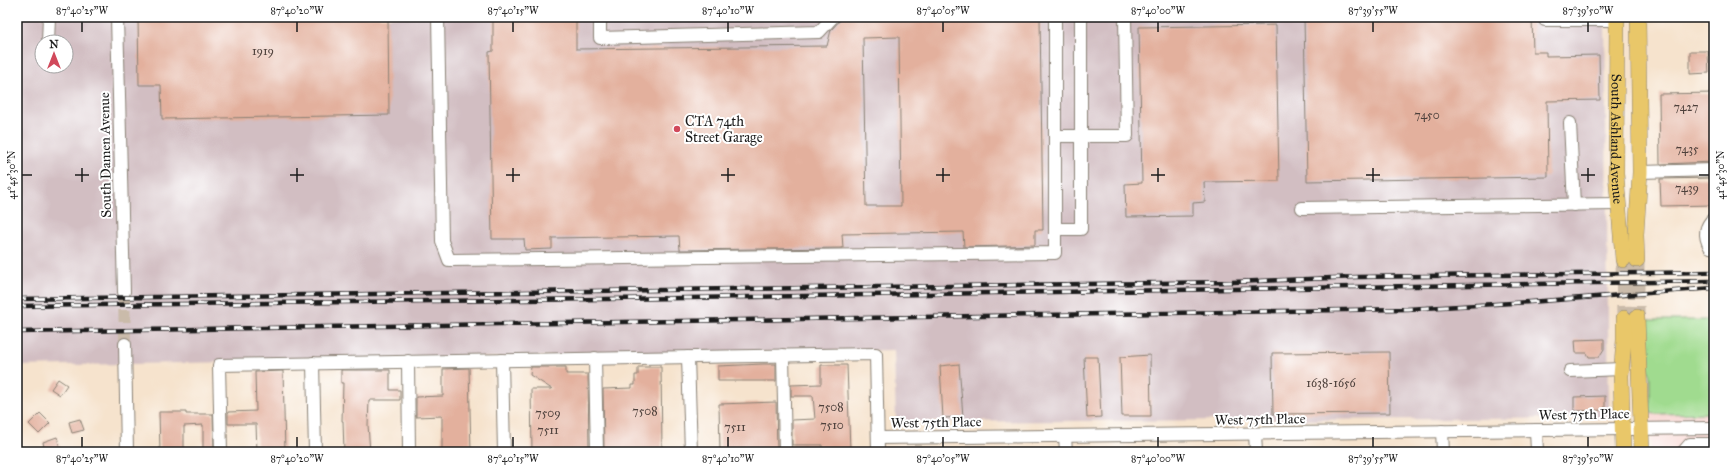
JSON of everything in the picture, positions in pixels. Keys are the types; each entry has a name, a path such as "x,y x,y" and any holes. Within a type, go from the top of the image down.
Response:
{"main road":[{"name":"South Ashland Avenue","path":"1617,18 1616,173 1619,204 1630,260 1636,235 1640,172 1638,17"},
{"path":"1622,452 1622,369 1624,340 1631,318 1642,428 1642,452"}],"street":[{"path":"48,34 49,17"},
{"name":"South Damen Avenue","path":"117,17 124,292"},
{"path":"438,17 442,241 449,260 1055,252 1055,17"},
{"path":"600,17 600,38 819,32 833,17"},
{"path":"1055,228 1081,228 1081,17"},
{"path":"1055,136 1127,136 1125,17"},
{"path":"1545,20 1617,18"},
{"path":"1570,124 1574,204"},
{"path":"1640,172 1714,170"},
{"path":"1302,208 1619,204"},
{"path":"1714,218 1709,222 1706,229 1707,241 1710,246 1714,248"},
{"path":"125,344 127,452"},
{"path":"221,452 219,365 876,354 878,452"},
{"path":"783,355 785,452"},
{"path":"688,357 691,452"},
{"path":"595,358 597,452"},
{"path":"502,360 504,452"},
{"path":"408,362 409,452"},
{"path":"313,363 315,452"},
{"path":"1570,371 1622,369"},
{"name":"West 75th Place","path":"878,438 1714,428"},
{"path":"1536,430 1537,452"},
{"path":"1442,431 1443,452"},
{"path":"1255,434 1256,452"},
{"path":"1066,436 1066,452"},
{"path":"1683,452 1690,444 1714,444"}],"shaded area":[{"path":"17,17 1605,17 1609,418 896,422 894,350 17,366"},
{"path":"1650,413 1714,413 1714,452 1651,452"}],"green space":[{"path":"1643,320 1714,320 1714,413 1650,413 1650,378 1643,338"}],"building":[{"path":"138,17 388,17 389,115 162,119 161,85 139,85"},
{"name":"CTA 74th Street Garage","path":"493,17 576,17 576,49 827,46 831,30 843,17 1040,17 1043,230 1035,230 1035,245 964,247 963,232 842,234 843,248 680,250 679,236 552,238 552,249 525,250 524,239 492,239 489,52 493,51","holes":["899,37 901,206 866,206 863,38"]},
{"path":"1304,17 1532,17 1533,52 1546,52 1546,56 1599,55 1600,100 1547,101 1548,177 1307,181"},
{"path":"1276,25 1279,181 1204,182 1205,202 1193,203 1193,216 1126,217 1125,184 1142,183 1139,27"},
{"path":"1690,51 1708,51 1709,73 1690,74"},
{"path":"1714,93 1714,162 1660,164 1659,94"},
{"path":"1714,178 1714,205 1661,206 1660,179"},
{"path":"1604,339 1604,349 1599,357 1589,357 1587,353 1576,353 1575,340"},
{"path":"1389,352 1390,413 1273,414 1272,353"},
{"path":"1150,355 1151,416 1122,416 1120,357"},
{"path":"1084,357 1098,357 1101,417 1087,418"},
{"path":"776,364 776,381 718,381 718,366"},
{"path":"959,364 963,417 943,418 940,366"},
{"path":"821,365 847,365 850,450 822,451 822,445 792,445 792,420 815,419 813,396 791,396 791,385 821,384"},
{"path":"531,367 566,367 566,374 588,374 589,452 532,452 531,389 552,389 530,375"},
{"path":"638,367 661,367 662,452 604,451 603,389 632,388 632,385 635,385 635,375 638,375"},
{"path":"469,368 471,452 442,452 442,416 416,417 416,397 443,396 443,369"},
{"path":"341,370 390,370 390,390 400,390 400,400 369,400 368,425 370,452 344,452 342,421 343,383 341,383"},
{"path":"283,371 285,452 257,452 256,424 228,424 228,412 256,411 255,372"},
{"path":"58,379 67,385 60,395 51,389"},
{"path":"1605,396 1605,410 1574,411 1574,397"},
{"path":"776,402 777,451 720,451 719,404"},
{"path":"159,412 213,414 214,452 203,452 203,425 184,426 184,452 160,452"},
{"path":"40,413 50,423 39,434 29,424"},
{"path":"80,419 84,430 72,433 69,422"},
{"path":"57,437 61,452 45,452 43,442"}],"tunnel":[{"path":"1623,260 1624,318"},
{"path":"1637,260 1637,317"},
{"path":"124,292 125,344"}],"railway":[{"path":"17,299 1232,282 1357,277 1714,272"},
{"path":"17,306 686,298 1714,281"},
{"path":"17,332 1407,309 1530,302 1714,288"}],"place":[{"name":"CTA 74th Street Garage","path":"677,129"}]}
